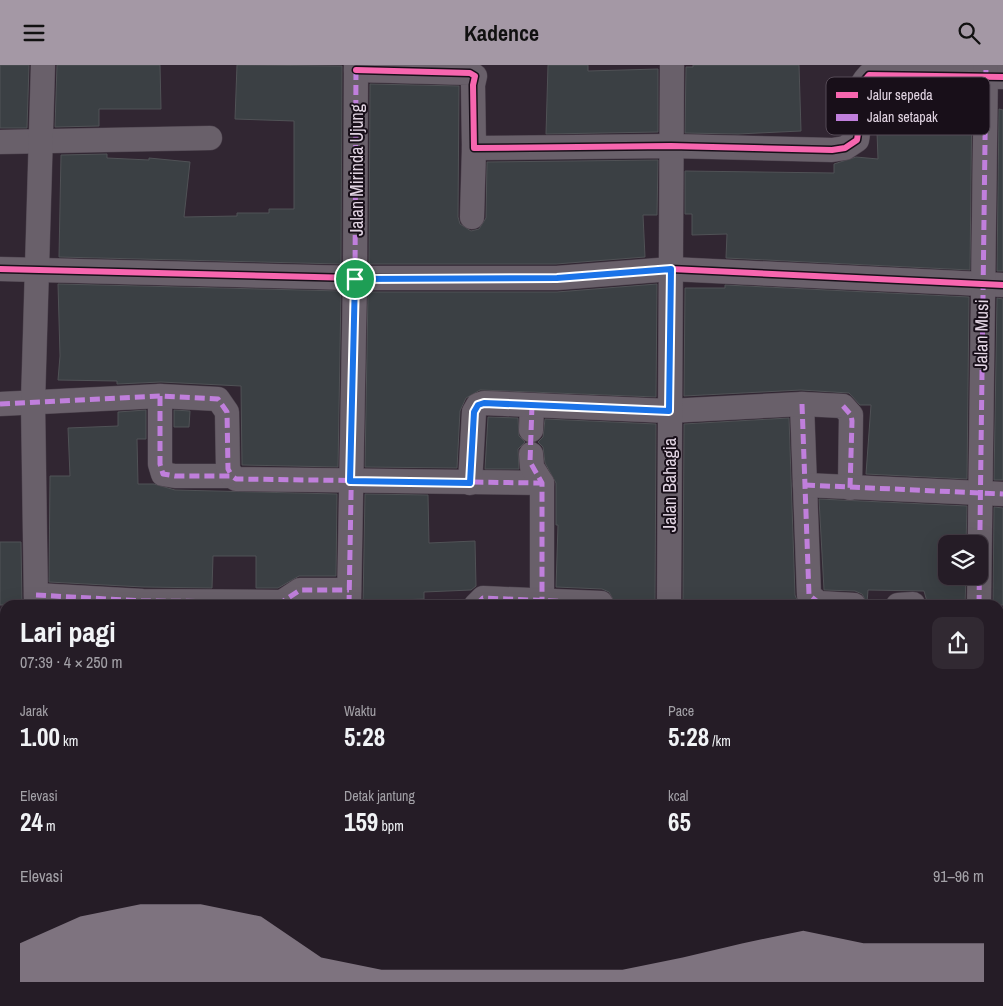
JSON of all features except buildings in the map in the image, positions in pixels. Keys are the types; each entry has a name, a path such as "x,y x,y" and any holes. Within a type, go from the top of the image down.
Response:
{"street":[{"path":"36,600 33,402 43,65"},
{"name":"Jalan Bahagia","path":"669,600 672,65"},
{"path":"356,68 470,73 475,76 473,85 472,217"},
{"name":"Jalan Mirinda Ujung","path":"349,597 355,279 356,68"},
{"path":"867,77 869,75 991,73"},
{"name":"Jalan Musi","path":"979,600 980,494 992,285 991,73"},
{"path":"474,148 671,146 832,150 846,148 856,140 857,135"},
{"path":"0,142 210,139"},
{"path":"0,269 355,279 557,278 671,269 992,285"},
{"path":"160,396 160,464 163,474 175,476 232,476"},
{"path":"0,404 160,396 212,398 222,404 227,412 228,469 236,479 542,483"},
{"path":"470,483 474,412 476,407 484,403 669,411 802,404 843,406 851,415 850,488"},
{"path":"802,404 809,595 815,600"},
{"path":"531,430 532,405"},
{"path":"530,454 530,462 542,483 542,599"},
{"path":"805,485 1003,494"},
{"path":"285,600 300,590 349,597"},
{"path":"481,600 483,598 557,600"}],"marked path":[{"path":"349,600 355,278 356,65"},
{"path":"986,65 986,77"},
{"path":"979,600 985,135"},
{"path":"160,396 160,464 163,474 175,476 232,476 236,479 542,483"},
{"path":"0,404 160,396 218,399 227,412 228,469 232,476"},
{"path":"802,404 809,595 815,600"},
{"path":"532,405 530,462 542,483 542,599"},
{"path":"843,406 851,415 852,421 850,488"},
{"path":"470,483 474,412 476,407"},
{"path":"805,485 1003,494"},
{"path":"285,600 300,590 349,590"},
{"path":"36,595 125,600"},
{"path":"481,600 483,598 530,600"}],"cycle path":[{"path":"356,70 470,73 475,76 473,85 474,148 671,146 832,150 845,148 857,140 858,135"},
{"path":"868,77 869,75 1003,77"},
{"path":"0,269 355,278 557,278 671,269 1003,285"}],"route":[{"path":"671,269 669,411 484,403 478,405 474,412 470,483 350,481 355,279 557,278 671,269"}]}
